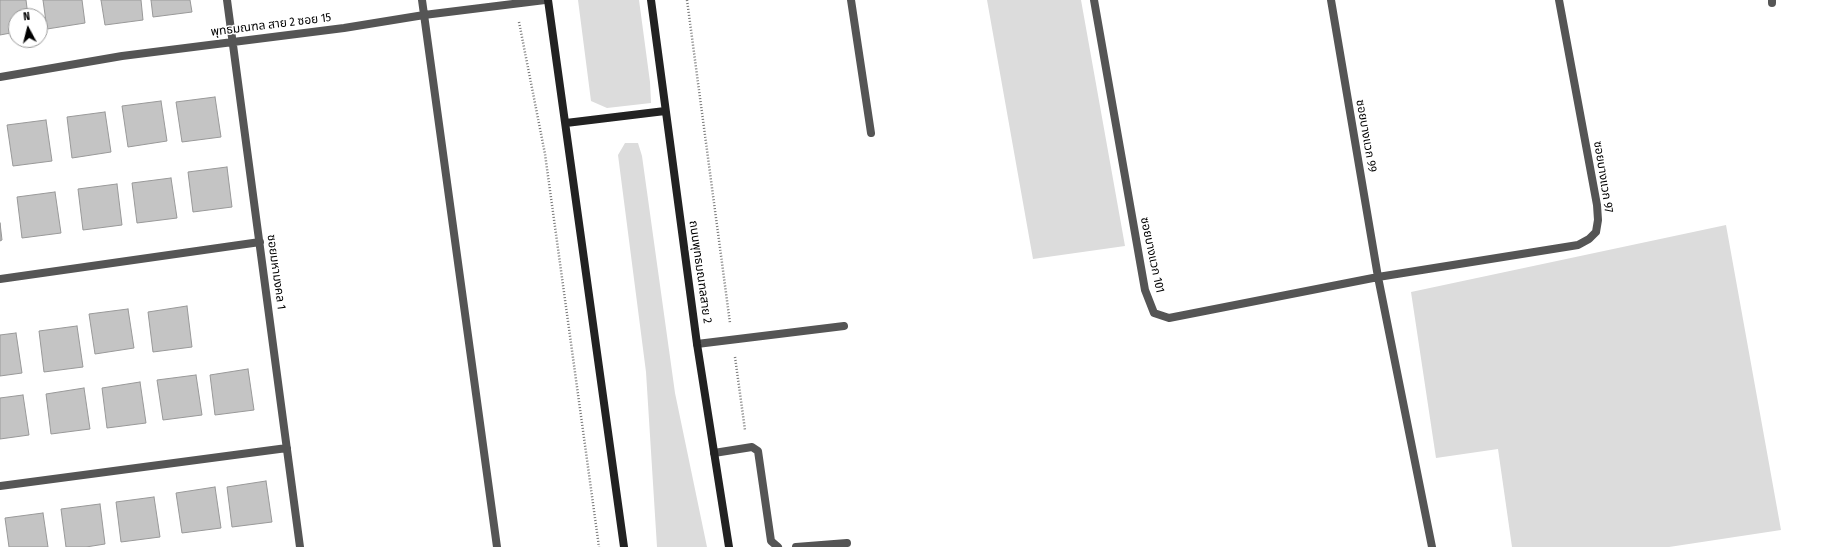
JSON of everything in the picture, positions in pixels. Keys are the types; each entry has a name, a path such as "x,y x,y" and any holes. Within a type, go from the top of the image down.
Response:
{"main road":[{"path":"548,0 624,547"},
{"name":"ถนนพุทธมณฑลสาย 2","path":"651,0 697,344 729,547"},
{"path":"566,123 665,111"}],"street":[{"name":"ซอยมหามงคล 1","path":"226,0 233,41 300,547"},
{"path":"422,0 497,547"},
{"name":"พุทธมณฑล สาย 2 ซอย 15","path":"0,77 122,56 344,28 424,15 545,0"},
{"path":"851,0 871,133"},
{"name":"ซอยบางแวก 101","path":"1094,0 1145,290 1154,313 1169,318 1378,277"},
{"name":"ซอยบางแวก 99","path":"1331,0 1378,277 1432,547"},
{"name":"ซอยบางแวก 97","path":"1378,277 1578,245 1589,239 1596,232 1598,220 1597,205 1559,0"},
{"path":"0,279 260,242"},
{"path":"697,344 844,326"},
{"path":"0,486 287,448"},
{"path":"714,453 748,448 756,449 760,455 771,541 778,547"},
{"path":"796,547 847,543"}],"path":[{"path":"687,0 748,448"},
{"path":"516,4 545,154 599,547"}],"shaded area":[{"path":"578,0 639,0 650,82 651,103 607,108 591,101"},
{"path":"987,0 1081,0 1125,246 1033,259"},
{"path":"625,143 638,143 642,156 675,393 707,547 657,547 646,372 618,155"},
{"path":"1726,225 1781,530 1669,547 1512,547 1498,449 1436,458 1411,292"}],"building":[{"path":"0,0 26,0 27,8 8,8 8,34 0,35"},
{"path":"43,0 82,0 85,23 48,29 48,8 44,8"},
{"path":"101,0 141,0 143,20 105,25"},
{"path":"151,0 190,0 192,12 153,17"},
{"path":"215,97 221,137 182,142 176,102"},
{"path":"161,101 167,141 128,147 122,106"},
{"path":"105,112 111,152 72,158 67,117"},
{"path":"46,120 52,161 13,166 7,125"},
{"path":"227,167 232,207 193,212 188,172"},
{"path":"171,178 177,218 137,223 132,183"},
{"path":"117,184 122,225 83,230 78,189"},
{"path":"55,192 61,233 22,238 17,197"},
{"path":"0,223 2,240 0,241"},
{"path":"187,306 192,347 153,352 148,312"},
{"path":"128,309 134,348 95,354 89,314"},
{"path":"77,326 83,367 44,372 39,331"},
{"path":"16,333 22,373 0,376 0,335"},
{"path":"248,369 254,410 215,415 210,375"},
{"path":"196,375 202,415 163,420 157,380"},
{"path":"140,382 146,423 107,428 102,388"},
{"path":"84,388 90,429 51,434 46,394"},
{"path":"23,395 29,435 0,439 0,398"},
{"path":"266,481 272,522 232,527 227,487"},
{"path":"215,487 221,528 182,533 176,493"},
{"path":"154,497 160,537 121,542 116,502"},
{"path":"100,504 105,544 86,547 66,547 61,509"},
{"path":"43,513 48,547 9,547 5,518"}]}
